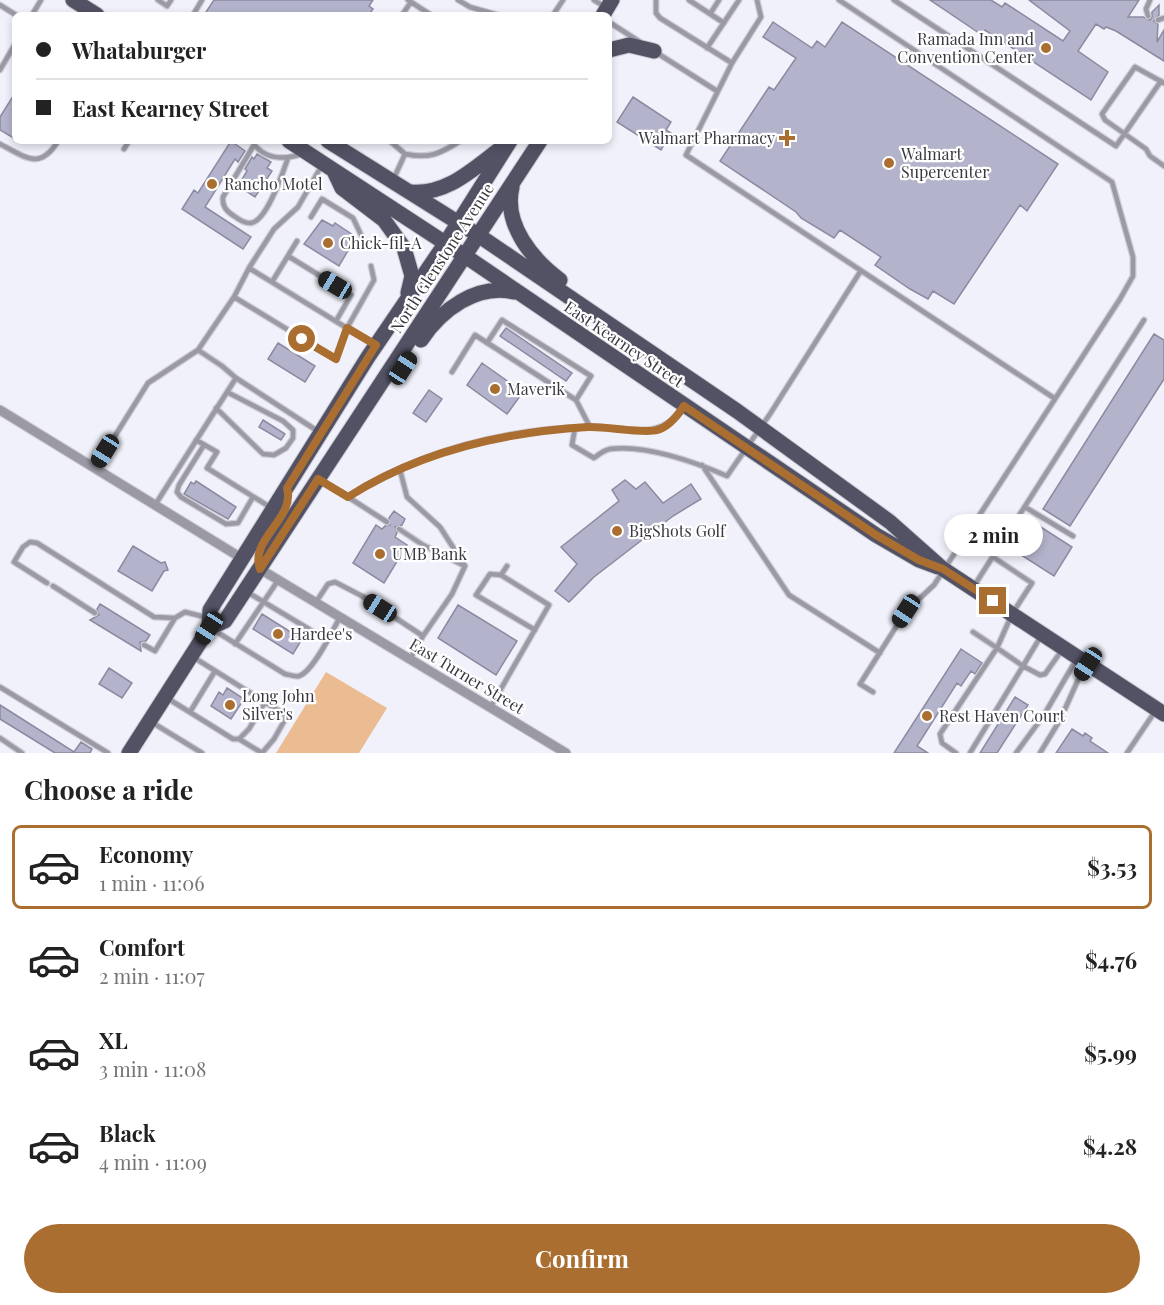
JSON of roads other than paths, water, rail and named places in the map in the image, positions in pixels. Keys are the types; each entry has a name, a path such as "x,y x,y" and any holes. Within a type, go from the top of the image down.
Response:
{"main road":[{"path":"73,0 92,12"},
{"path":"612,50 629,45 654,51"},
{"name":"East Kearney Street","path":"294,144 465,256 876,535 919,560 943,569"},
{"name":"East Kearney Street","path":"332,144 459,222 761,427 890,522 943,569 1160,711"},
{"path":"411,192 428,192 454,182 505,144"},
{"name":"North Glenstone Avenue","path":"129,753 191,656 210,624 210,610 320,432 459,222 507,144"},
{"name":"North Glenstone Avenue","path":"225,621 538,144"},
{"path":"328,166 342,188 384,220 404,248 412,276 402,307"},
{"path":"513,182 511,211 522,238 537,261 562,282 677,358 737,411"},
{"path":"331,460 365,426 436,319 466,299 487,291 501,289 517,292"},
{"path":"260,569 259,552 289,502 287,488"},
{"path":"210,624 225,621 225,605 245,569 243,559"}],"street":[{"path":"0,410 243,559"},
{"name":"East Turner Street","path":"260,569 566,753"}],"lane":[{"path":"158,0 167,6 171,0"},
{"path":"458,0 484,12"},
{"path":"656,0 656,13 660,18 732,63"},
{"path":"689,0 724,23"},
{"path":"710,14 719,0"},
{"path":"707,48 739,0"},
{"path":"757,0 761,17 732,63 686,155 1054,398"},
{"path":"839,0 1112,182 1133,257 1133,276 934,585 906,611 860,684 873,692"},
{"path":"894,0 1116,146 1124,134 1163,82 1138,66 1132,68 1102,114 1105,120 1124,134 1146,149 1150,156 1164,165"},
{"path":"1148,15 1146,9 1150,0"},
{"path":"410,1 426,12"},
{"path":"612,15 654,51 717,91"},
{"path":"1158,20 1164,18"},
{"path":"0,70 12,49"},
{"path":"0,144 24,157 40,160 47,157 56,144"},
{"path":"124,149 127,144"},
{"path":"252,144 223,197 226,210 245,222 252,223 258,220 266,210 288,158"},
{"path":"254,144 272,157 288,158 307,152"},
{"path":"393,144 405,154 423,158 444,151 455,144"},
{"path":"393,180 405,154"},
{"path":"94,468 148,382 198,350 234,297 249,267 274,230 298,207 328,166"},
{"path":"311,217 322,200 353,218 363,239"},
{"path":"272,282 297,241"},
{"path":"288,256 351,294 336,321"},
{"path":"234,297 336,359 347,328 374,280 371,266"},
{"path":"249,267 376,345"},
{"path":"575,428 572,445 594,458 607,449 660,453 702,465 727,476 860,272"},
{"path":"487,343 502,320 591,376 576,400"},
{"path":"973,588 1144,320"},
{"path":"452,372 475,335 576,400 590,427"},
{"path":"198,350 236,378 320,432"},
{"path":"155,505 236,378"},
{"path":"216,408 263,454 274,455 286,448 293,438 293,430 283,421 227,392"},
{"path":"348,497 368,484 443,451 505,435 575,428 656,431 668,424 684,406"},
{"path":"196,440 217,452 207,468 274,509"},
{"path":"204,445 179,485 177,492 181,497 226,524 232,525 238,523 253,497"},
{"path":"702,465 789,595 880,653"},
{"path":"400,470 407,498 440,527 465,566"},
{"path":"318,479 387,522"},
{"path":"1025,507 1073,536"},
{"path":"399,530 465,566"},
{"path":"47,583 14,562 22,547 30,542 37,543 154,617 176,618"},
{"path":"956,753 942,742 940,734 997,648 1012,614 1032,583 993,557"},
{"path":"410,659 452,594 465,566"},
{"path":"501,575 507,566"},
{"path":"490,708 535,630 549,605 501,575 490,574 476,595 535,630"},
{"path":"235,644 265,603 279,579"},
{"path":"316,602 328,584 335,582 362,596 423,636"},
{"path":"53,586 94,614"},
{"path":"246,591 327,640"},
{"path":"144,645 154,651 176,618 185,612 198,614 235,644 285,674 297,676 302,675 316,658 340,617"},
{"path":"973,632 1040,675 1045,674 1064,648"},
{"path":"970,753 1042,634"},
{"path":"165,696 261,753 274,739 287,716 191,656"},
{"path":"1017,753 1083,661"},
{"path":"1040,753 1083,661"},
{"path":"190,712 215,671"},
{"path":"0,687 108,753"},
{"path":"239,739 249,729 265,702"},
{"path":"1127,753 1160,711"},
{"path":"149,721 202,753"},
{"path":"0,738 22,753"},
{"path":"187,753 191,746"}],"place":[{"name":"Ramada Inn and Convention Center","path":"1046,48"},
{"name":"Walmart Pharmacy","path":"787,138"},
{"name":"Walmart Supercenter","path":"889,163"},
{"name":"Rancho Motel","path":"212,184"},
{"name":"Chick-fil-A","path":"328,243"},
{"name":"Maverik","path":"495,389"},
{"name":"BigShots Golf","path":"617,531"},
{"name":"UMB Bank","path":"380,554"},
{"name":"Hardee's","path":"278,634"},
{"name":"Long John Silver's","path":"230,705"},
{"name":"Rest Haven Court","path":"927,716"}]}
